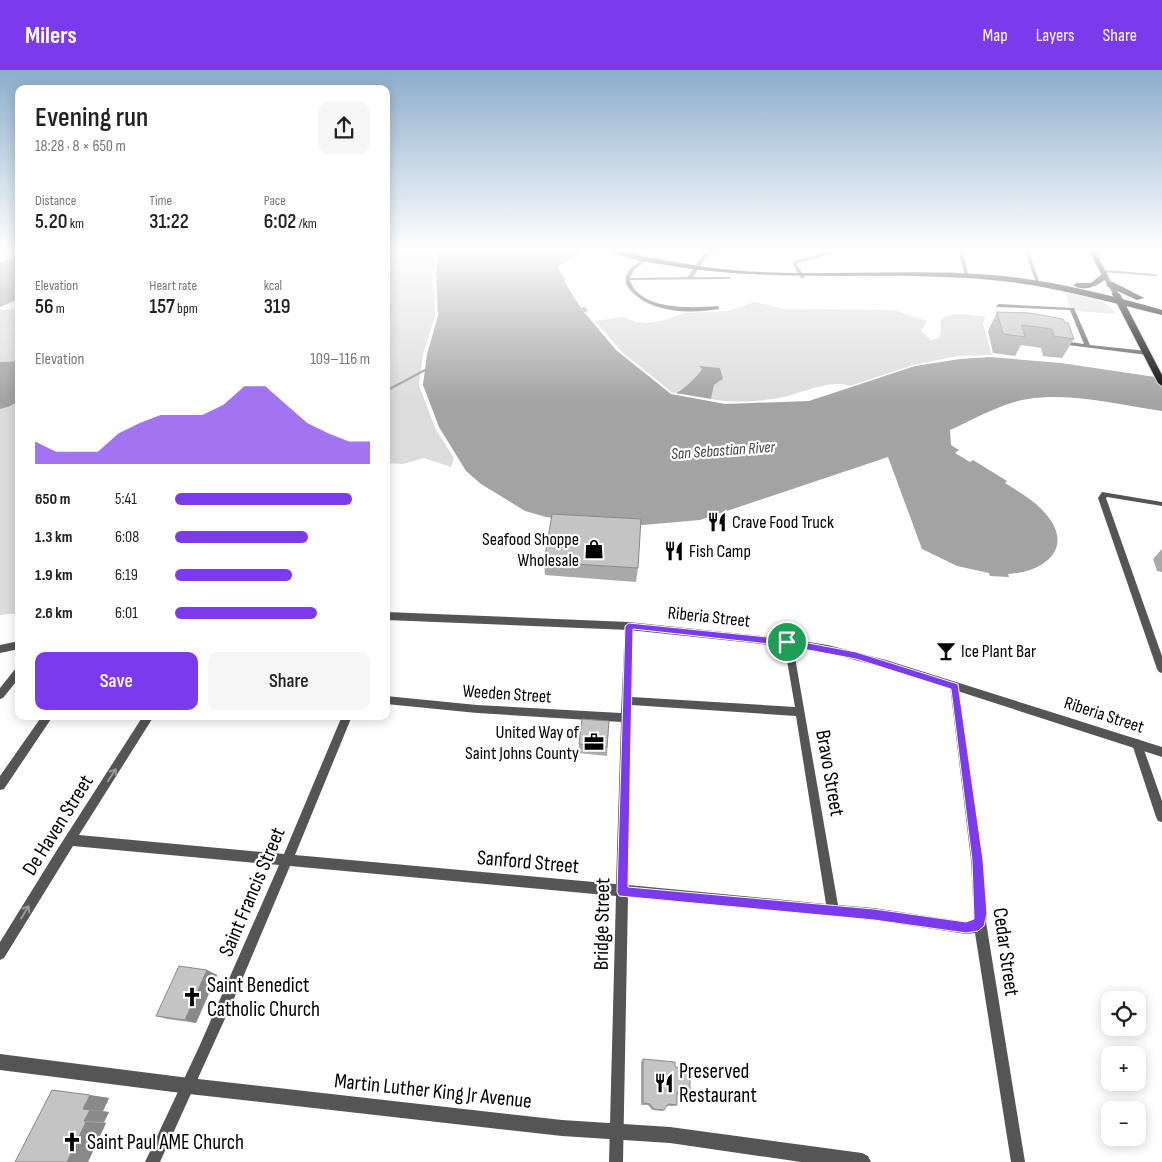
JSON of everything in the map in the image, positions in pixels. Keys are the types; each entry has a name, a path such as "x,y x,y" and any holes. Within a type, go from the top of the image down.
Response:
{"highway":[{"path":"1101,300 1125,313 1135,310 1160,310"},
{"path":"1127,300 1160,310"},
{"path":"1144,300 1160,310"}],"main road":[{"path":"1118,300 1160,380"}],"street":[{"path":"647,300 654,304 678,308 717,308"},
{"path":"999,306 1072,309 1088,346"},
{"path":"1070,344 1146,353"},
{"path":"1162,504 1112,495 1102,496 1162,669"},
{"name":"Riberia Street","path":"390,616 629,626 789,642 856,656 1162,752"},
{"name":"Bridge Street","path":"616,1162 629,626"},
{"name":"Bravo Street","path":"789,642 834,911"},
{"path":"0,649 15,646"},
{"path":"0,695 15,676"},
{"name":"Cedar Street","path":"955,686 977,860 980,922 1018,1162"},
{"name":"Weeden Street","path":"390,700 477,709 626,718"},
{"path":"626,701 800,712"},
{"path":"0,785 45,720"},
{"name":"De Haven Street","path":"0,954 146,720"},
{"name":"Saint Francis Street","path":"152,1162 189,1086 288,860 345,720"},
{"path":"1137,744 1162,817"},
{"name":"Sanford Street","path":"70,840 874,914 966,928 974,927 980,922"},
{"name":"Martin Luther King Jr Avenue","path":"0,1062 189,1086 562,1128 670,1135 862,1162"}],"shaded area":[{"path":"390,300 434,300 435,316 423,354 419,385 435,428 454,458 451,467 424,458 403,464 390,463"},
{"path":"1068,300 1100,300 1116,314 1077,311 1070,306"},
{"path":"754,302 785,309 894,310 927,321 921,331 931,340 939,338 941,330 940,320 945,317 961,314 985,317 983,324 992,355 958,356 913,365 850,386 842,384 824,385 770,399 744,402 727,401 711,399 714,385 723,379 700,367 702,369 694,379 685,387 673,393 623,353 595,321 623,317 636,322 648,323 665,320 685,313 728,311"},
{"path":"0,310 15,310 15,361 0,362"},
{"path":"15,402 15,613 0,615 0,409"}],"water":[{"path":"0,300 15,300 15,301 0,307"},
{"name":"San Sebastian River","path":"437,300 576,300 581,308 585,307 588,311 584,312 616,350 671,394 725,404 809,401 915,366 960,359 990,357 1061,363 1162,378 1162,411 1095,400 1045,397 1008,404 950,430 951,445 959,450 955,453 970,462 973,460 1007,481 1005,483 1041,508 1054,526 1057,537 1056,547 1052,556 1044,563 1033,569 1008,574 1009,577 990,576 989,573 957,566 922,549 888,457 700,520 643,525 586,522 546,517 525,511 481,484 466,471 439,427 423,385 427,354 438,316"},
{"path":"15,361 15,403 0,409 0,362"},
{"path":"699,366 720,368 723,379 714,385 711,399 675,393 685,387 697,375 702,369"}],"building":[{"path":"997,312 1030,313 1063,319 1065,323 1068,323 1074,339 1054,336 1052,329 1022,325 1025,337 1003,334"},
{"name":"Seafood Shoppe Wholesale","path":"552,514 641,519 638,568 544,562"},
{"name":"United Way of Saint Johns County","path":"582,719 609,721 607,747 579,744"},
{"path":"179,966 207,970 185,1020 156,1016"},
{"name":"Preserved Restaurant","path":"643,1059 675,1062 675,1067 690,1069 690,1094 677,1092 677,1105 668,1104 664,1110 654,1109 650,1104 643,1103"},
{"path":"52,1090 90,1095 83,1109 90,1110 84,1121 86,1122 67,1162 15,1162"}],"waterway":[{"path":"390,389 425,370"}],"place":[{"name":"Crave Food Truck","path":"717,522"},
{"name":"Seafood Shoppe Wholesale","path":"594,549"},
{"name":"Fish Camp","path":"674,551"},
{"name":"Ice Plant Bar","path":"946,651"},
{"name":"United Way of Saint Johns County","path":"594,742"},
{"name":"Saint Benedict Catholic Church","path":"192,997"},
{"name":"Preserved Restaurant","path":"664,1083"},
{"name":"Saint Paul AME Church","path":"72,1142"}],"route":[{"path":"629,626 787,642 856,656 955,686 977,860 979,908 981,914 980,922 974,927 966,928 874,914 622,892 629,626"}]}
